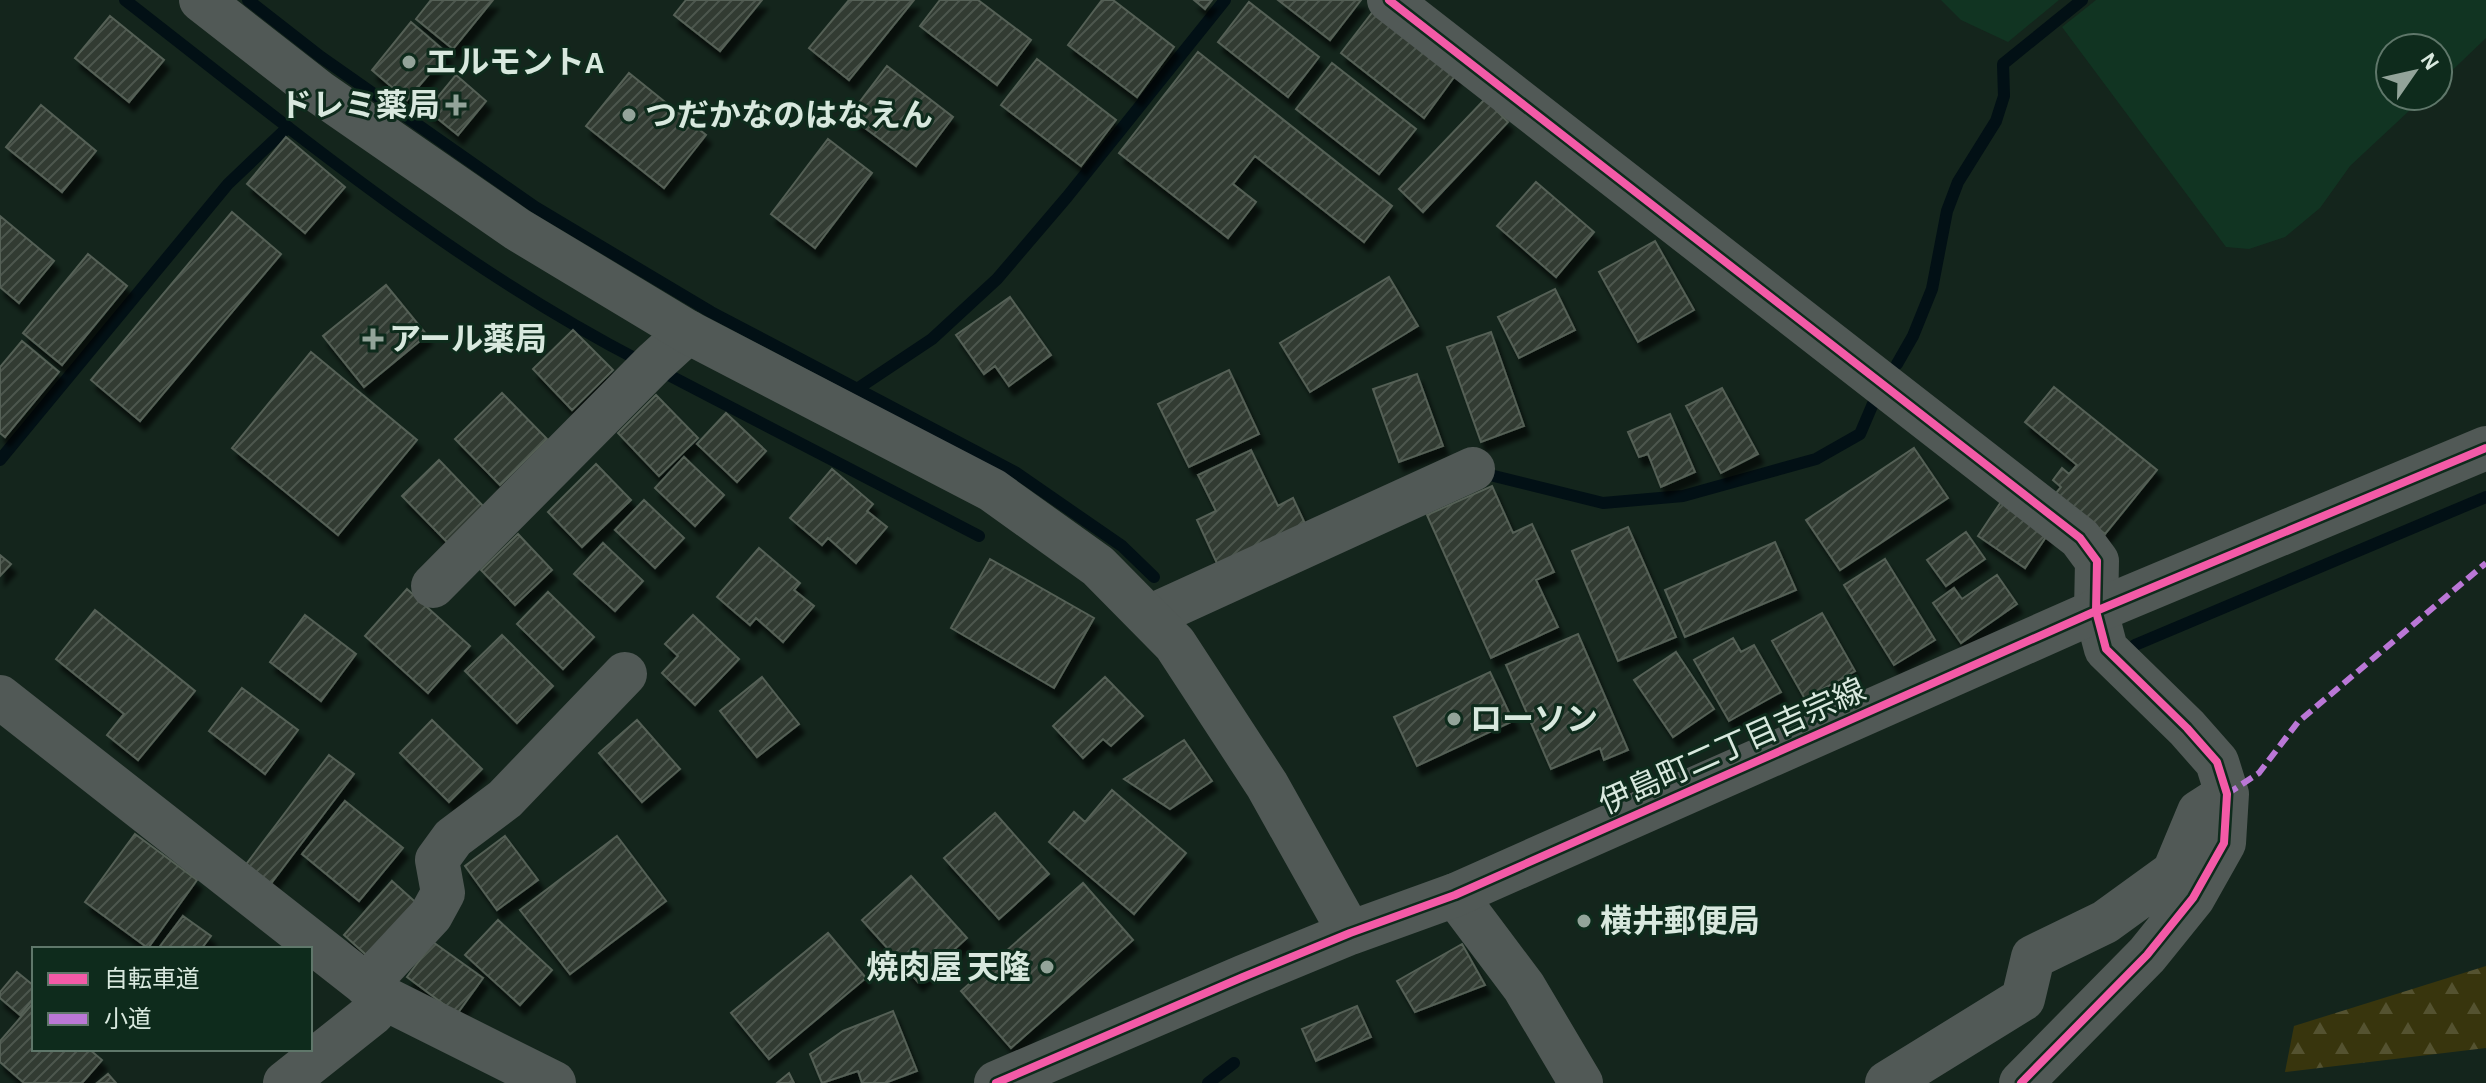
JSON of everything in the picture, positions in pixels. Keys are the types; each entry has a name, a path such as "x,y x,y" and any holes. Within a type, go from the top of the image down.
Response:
{"street":[{"path":"201,0 319,92 517,229 688,332 992,490 1098,566 1175,644 1267,785 1350,933"},
{"path":"1389,0 2080,538 2097,561 2096,611 2106,649 2187,728 2217,762 2227,794 2224,843 2193,898 2147,955 2021,1083"},
{"path":"433,587 688,332"},
{"name":"伊島町二丁目吉宗線","path":"996,1083 1350,933 1455,895 2096,611 2486,448"},
{"path":"1149,617 1473,469"},
{"path":"285,1083 375,1000 443,893 437,860 453,838 505,799 625,674"},
{"path":"0,697 309,947"},
{"path":"1887,1083 2023,999 2033,957 2105,922 2174,872 2199,812 2227,794"},
{"path":"1455,895 1524,987 1581,1083"},
{"path":"312,949 375,1000 554,1083"}],"shaded area":[{"path":"1941,0 2059,0 2008,42 1961,20"},
{"path":"2096,0 2486,0 2486,38 2454,69 2454,32 2374,32 2374,112 2408,112 2350,166 2320,208 2285,237 2249,249 2226,247 2062,27"}],"green space":[{"path":"2486,966 2486,1048 2285,1072 2294,1026"}],"building":[{"path":"431,0 493,0 453,49 416,19"},
{"path":"686,0 762,0 720,51 674,15"},
{"path":"849,0 914,0 849,80 809,48"},
{"path":"940,0 978,0 1031,40 997,85 920,26"},
{"path":"1102,0 1113,0 1174,47 1137,97 1068,45"},
{"path":"1194,0 1212,0 1205,9"},
{"path":"1278,0 1361,0 1330,40"},
{"path":"1249,2 1319,57 1288,97 1218,42"},
{"path":"1375,9 1457,73 1424,118 1341,53"},
{"path":"110,16 164,60 129,102 75,58"},
{"name":"エルモントA","path":"411,22 447,53 407,100 372,70"},
{"path":"1198,52 1392,206 1364,242 1255,156 1233,184 1256,202 1228,238 1119,153"},
{"path":"1037,59 1116,120 1081,166 1001,105"},
{"path":"1332,63 1416,129 1379,174 1296,109"},
{"path":"887,66 953,117 916,166 849,116"},
{"path":"629,73 706,135 664,188 586,126"},
{"path":"456,75 486,101 458,135 427,110"},
{"path":"1485,99 1508,122 1423,212 1399,189"},
{"path":"41,105 96,151 62,192 6,147"},
{"path":"286,137 345,187 305,233 247,184"},
{"path":"828,139 872,173 815,248 771,214"},
{"path":"1536,182 1594,232 1556,277 1497,226"},
{"path":"232,212 281,254 140,421 91,380"},
{"path":"0,216 54,261 19,303 0,287"},
{"path":"1655,241 1694,310 1638,342 1599,272"},
{"path":"88,254 127,286 62,365 23,333"},
{"path":"1389,277 1418,326 1310,392 1280,343"},
{"path":"386,285 427,335 364,387 323,336"},
{"path":"1555,289 1575,330 1519,358 1498,317"},
{"path":"1010,297 1051,355 1009,386 995,366 984,374 956,335"},
{"path":"573,330 613,370 572,410 533,369"},
{"path":"1491,332 1524,426 1481,442 1447,347"},
{"path":"22,341 59,372 5,437 0,433 0,367"},
{"path":"311,352 417,440 338,535 232,448"},
{"path":"1229,370 1259,434 1189,467 1158,404"},
{"path":"1417,374 1443,446 1399,462 1373,389"},
{"path":"2054,387 2157,470 2105,534 2056,493 2061,487 2053,480 2062,468 2069,474 2077,465 2025,422"},
{"path":"1722,388 1758,454 1721,473 1686,406"},
{"path":"502,393 547,439 500,485 455,439"},
{"path":"656,395 698,438 659,476 618,433"},
{"path":"726,413 766,451 737,482 697,444"},
{"path":"1670,414 1695,472 1661,487 1648,454 1639,457 1628,432"},
{"path":"1914,448 1948,498 1840,570 1806,520"},
{"path":"1251,450 1278,506 1293,498 1308,530 1221,572 1197,520 1216,511 1198,475"},
{"path":"684,457 724,495 695,526 655,488"},
{"path":"439,460 485,508 448,543 402,496"},
{"path":"596,464 631,500 582,547 548,512"},
{"path":"832,469 873,504 867,511 887,527 856,563 828,538 822,545 790,518"},
{"path":"1492,486 1513,533 1532,524 1554,572 1536,580 1558,627 1491,658 1427,515"},
{"path":"2003,499 2050,531 2025,568 1978,536"},
{"path":"644,500 684,538 655,568 615,530"},
{"path":"1628,527 1676,637 1618,661 1572,551"},
{"path":"1966,532 1985,559 1946,586 1927,560"},
{"path":"518,534 552,570 515,605 481,570"},
{"path":"1775,542 1796,590 1685,637 1665,590"},
{"path":"603,543 643,581 615,611 574,574"},
{"path":"759,548 800,583 794,590 814,606 783,642 756,618 750,625 717,597"},
{"path":"0,555 11,564 0,576"},
{"path":"990,559 1094,618 1054,688 951,628"},
{"path":"1885,559 1935,640 1894,665 1844,585"},
{"path":"1997,575 2017,604 1961,643 1933,603 1954,588 1962,599"},
{"path":"407,589 470,646 428,693 365,636"},
{"path":"548,592 594,637 563,669 517,624"},
{"path":"95,610 195,691 138,760 107,735 124,714 56,659"},
{"path":"1822,613 1855,671 1805,699 1772,641"},
{"path":"305,615 356,654 321,701 270,662"},
{"path":"693,615 739,659 695,705 662,673 678,656 665,644"},
{"path":"1578,634 1628,750 1604,760 1600,748 1551,769 1506,665"},
{"path":"502,635 553,686 517,723 465,671"},
{"path":"1733,638 1741,652 1754,645 1781,692 1729,721 1694,660"},
{"path":"1676,652 1714,709 1673,737 1634,680"},
{"name":"ローソン","path":"1490,672 1513,721 1417,766 1394,717"},
{"path":"762,677 799,724 757,757 720,711"},
{"path":"1105,677 1143,716 1111,746 1103,739 1083,758 1053,726"},
{"path":"242,688 298,730 265,774 209,731"},
{"path":"432,720 482,769 449,802 400,753"},
{"path":"637,720 680,769 642,802 599,753"},
{"path":"1184,740 1212,781 1170,809 1124,779"},
{"path":"329,755 354,774 266,890 241,871"},
{"path":"1112,790 1186,853 1134,914 1049,842 1074,812 1085,822"},
{"path":"345,801 403,848 359,901 302,854"},
{"path":"995,813 1049,874 999,919 944,858"},
{"path":"135,834 197,880 149,947 85,902"},
{"path":"505,836 538,880 497,910 465,866"},
{"path":"617,836 666,901 570,974 520,910"},
{"path":"911,876 967,938 918,982 862,920"},
{"path":"392,881 422,908 373,961 344,935"},
{"path":"1083,883 1133,940 1011,1048 961,991"},
{"path":"183,916 211,936 203,947 160,947"},
{"path":"498,920 552,970 520,1005 465,955"},
{"path":"828,933 866,978 769,1059 731,1013"},
{"path":"433,942 483,978 457,1014 407,977"},
{"path":"1462,944 1485,985 1415,1012 1397,981"},
{"path":"17,972 32,984 32,1000 20,1015 0,998 0,992"},
{"path":"32,1004 32,1051 91,1051 102,1060 82,1083 24,1083 0,1062 0,1041"},
{"path":"1357,1006 1371,1037 1316,1061 1302,1029"},
{"path":"893,1011 917,1071 885,1083 862,1083 858,1071 822,1083 810,1054 843,1031"},
{"path":"789,1073 794,1083 777,1083"},
{"path":"108,1074 116,1083 97,1083"}],"waterway":[{"path":"125,0 312,146 440,239 505,283 642,362"},
{"path":"248,0 321,57 535,207 711,312 1015,472 1122,546 1154,577"},
{"path":"857,389 932,339 997,279 1225,0"},
{"path":"1897,364 1913,336 1932,289 1947,211 1958,182 1996,121 2004,96 2003,64 2082,0"},
{"path":"0,460 228,184 288,127"},
{"path":"659,370 979,536"},
{"path":"1490,475 1603,503 1683,496 1816,459 1860,434 1875,399"},
{"path":"2135,645 2486,497"},
{"path":"1208,1083 1234,1063"}],"marked path":[{"path":"2227,794 2259,773 2298,722 2486,563"}],"cycle path":[{"path":"1389,0 2080,538 2097,561 2096,611 2106,649 2187,728 2217,762 2227,794 2224,843 2193,898 2147,955 2021,1083"},
{"path":"996,1083 1350,933 1455,895 2096,611 2486,448"}],"place":[{"name":"エルモントA","path":"409,62"},
{"name":"ドレミ薬局","path":"456,105"},
{"name":"つだかなのはなえん","path":"629,115"},
{"name":"アール薬局","path":"373,339"},
{"name":"ローソン","path":"1454,719"},
{"name":"横井郵便局","path":"1584,921"},
{"name":"焼肉屋 天隆","path":"1047,967"}]}
